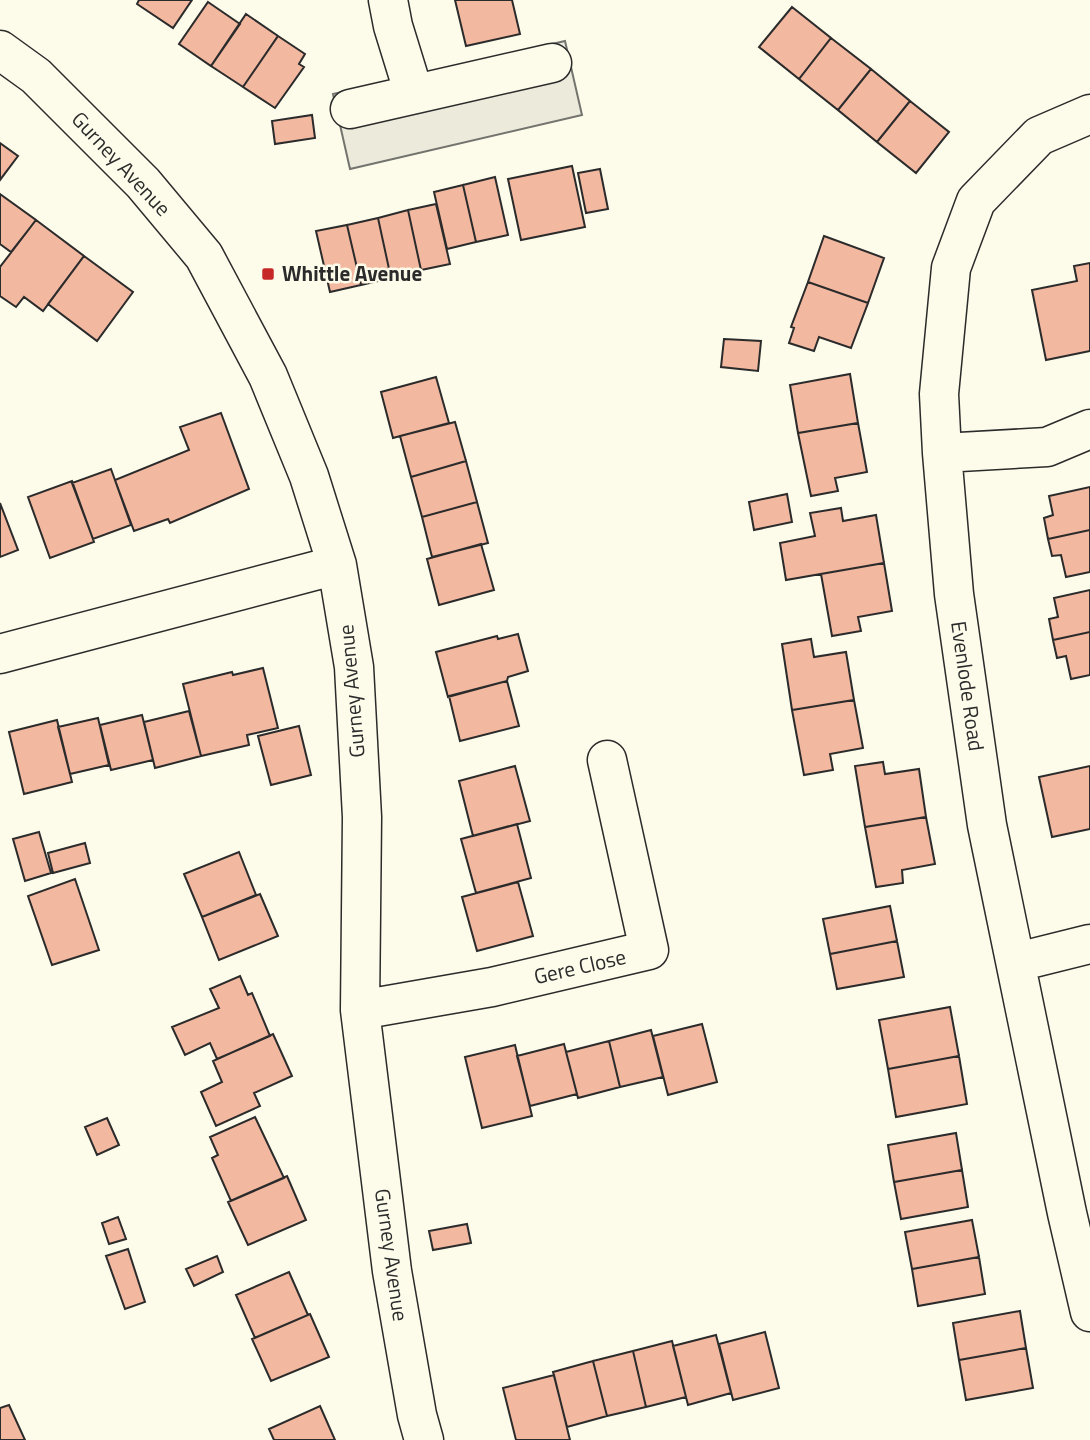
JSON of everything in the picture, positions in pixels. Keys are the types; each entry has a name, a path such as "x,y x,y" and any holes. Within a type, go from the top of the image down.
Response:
{"street":[{"path":"388,0 393,26 414,94"},
{"name":"Gurney Avenue","path":"0,50 37,76 134,174 204,256 268,376 309,476 337,565 354,667 362,817 360,1010 392,1271 417,1415 424,1440"},
{"path":"350,108 552,63"},
{"name":"Evenlode Road","path":"1090,114 1039,136 976,201 951,268 939,394 954,594 987,825 1090,1312"},
{"path":"942,453 1047,447 1090,429"},
{"path":"0,654 337,565"},
{"name":"Gere Close","path":"360,1010 492,988 649,950 607,760"},
{"path":"1017,962 1090,944"}],"shaded area":[{"path":"565,41 582,115 350,169 333,94"}],"building":[{"path":"139,0 192,0 173,28 137,4"},
{"path":"455,0 512,0 520,34 466,46"},
{"path":"208,2 240,24 211,66 179,44"},
{"path":"792,7 831,38 799,79 759,47"},
{"path":"246,14 278,36 243,87 211,66"},
{"path":"278,36 305,54 299,64 304,67 275,108 243,87"},
{"path":"831,38 871,69 838,110 799,79"},
{"path":"871,69 910,101 877,142 838,110"},
{"path":"910,101 949,132 916,173 877,142"},
{"path":"312,115 315,138 275,144 272,121"},
{"path":"0,143 18,156 0,180"},
{"path":"572,166 585,227 521,240 508,179"},
{"path":"600,169 608,209 586,213 578,173"},
{"path":"495,177 508,235 476,242 463,185"},
{"path":"463,185 476,242 447,249 434,192"},
{"path":"0,194 36,220 11,252 0,244"},
{"path":"436,204 450,264 421,270 408,210"},
{"path":"408,210 421,270 391,278 378,218"},
{"path":"378,218 391,278 361,285 347,225"},
{"path":"36,220 84,256 43,311 24,297 16,307 0,296 0,267"},
{"path":"347,225 361,285 330,292 316,231"},
{"path":"824,236 884,258 868,303 808,282"},
{"path":"84,256 133,292 97,341 48,304"},
{"path":"1090,263 1090,351 1046,360 1032,290 1077,281 1074,266"},
{"path":"808,282 868,303 851,348 819,337 814,351 789,343 794,328 791,327"},
{"path":"724,339 761,341 758,371 721,367"},
{"path":"850,374 858,423 798,433 790,385"},
{"path":"436,377 449,423 393,438 381,392"},
{"path":"221,413 249,489 170,523 168,519 134,531 115,480 189,450 180,427"},
{"path":"455,422 466,461 411,477 400,436"},
{"path":"858,423 867,472 835,478 838,491 811,496 798,433"},
{"path":"466,461 477,502 422,517 411,477"},
{"path":"111,469 131,525 93,539 72,483"},
{"path":"72,481 94,542 50,558 28,497"},
{"path":"1090,487 1090,530 1048,539 1044,518 1053,515 1049,496"},
{"path":"787,494 792,522 754,530 749,502"},
{"path":"477,502 488,543 432,557 422,517"},
{"path":"0,503 18,550 0,557"},
{"path":"841,508 843,521 876,515 884,563 786,580 780,543 815,536 810,513"},
{"path":"1090,530 1090,572 1066,577 1061,555 1052,556 1048,539"},
{"path":"481,544 494,590 439,605 427,559"},
{"path":"884,563 892,611 858,617 861,631 832,636 821,574"},
{"path":"1090,590 1090,632 1053,640 1049,619 1058,617 1054,598"},
{"path":"1090,632 1090,675 1071,679 1066,656 1057,658 1053,640"},
{"path":"518,634 528,671 508,677 507,681 448,697 436,652 497,636 498,639"},
{"path":"811,639 814,657 846,652 854,700 792,710 782,644"},
{"path":"263,668 278,728 247,735 249,745 201,756 183,684 232,672 233,675"},
{"path":"507,681 519,726 460,741 449,696"},
{"path":"854,700 863,748 830,754 833,770 804,775 792,710"},
{"path":"189,711 201,756 155,768 144,722"},
{"path":"142,715 153,760 111,770 100,725"},
{"path":"98,718 109,765 70,774 58,727"},
{"path":"57,720 72,782 24,794 9,732"},
{"path":"299,726 311,775 271,785 258,736"},
{"path":"883,762 885,774 919,769 926,817 865,827 855,766"},
{"path":"515,766 530,821 473,836 459,781"},
{"path":"1090,766 1090,829 1052,837 1039,777"},
{"path":"926,817 935,864 902,870 903,883 876,887 865,827"},
{"path":"517,824 531,878 476,893 461,839"},
{"path":"39,832 51,873 25,881 13,839"},
{"path":"85,843 90,863 53,873 48,853"},
{"path":"239,852 256,895 202,917 184,874"},
{"path":"75,879 99,950 52,965 28,896"},
{"path":"518,882 533,936 477,951 462,897"},
{"path":"260,894 278,936 219,960 202,917"},
{"path":"890,906 897,941 830,954 823,919"},
{"path":"897,941 904,977 837,989 830,954"},
{"path":"240,976 248,995 252,993 270,1036 217,1059 210,1043 185,1055 172,1027 219,1008 210,989"},
{"path":"950,1007 959,1056 888,1069 879,1020"},
{"path":"702,1024 717,1082 668,1095 653,1036"},
{"path":"651,1030 663,1077 620,1087 609,1041"},
{"path":"273,1034 292,1076 254,1093 260,1106 216,1126 201,1092 222,1082 213,1061"},
{"path":"609,1041 620,1087 578,1098 566,1052"},
{"path":"564,1044 577,1094 530,1106 517,1056"},
{"path":"515,1045 532,1116 482,1128 465,1057"},
{"path":"959,1056 967,1104 896,1117 888,1069"},
{"path":"255,1117 284,1178 231,1201 212,1158 218,1155 210,1137"},
{"path":"107,1118 119,1145 97,1155 85,1127"},
{"path":"956,1133 962,1170 894,1182 888,1145"},
{"path":"962,1170 968,1207 901,1219 894,1182"},
{"path":"287,1176 306,1220 248,1245 228,1202"},
{"path":"118,1217 126,1239 109,1244 102,1223"},
{"path":"972,1220 979,1257 912,1269 905,1232"},
{"path":"467,1224 471,1243 433,1250 429,1231"},
{"path":"128,1249 145,1302 125,1309 106,1256"},
{"path":"217,1256 223,1272 194,1286 186,1269"},
{"path":"979,1257 985,1294 918,1306 912,1269"},
{"path":"289,1272 308,1315 255,1338 236,1295"},
{"path":"1020,1311 1026,1348 959,1360 953,1323"},
{"path":"310,1314 329,1357 271,1381 252,1339"},
{"path":"765,1332 779,1388 733,1400 719,1344"},
{"path":"716,1335 731,1393 688,1405 673,1346"},
{"path":"672,1341 686,1397 646,1407 633,1351"},
{"path":"1026,1348 1033,1388 966,1400 959,1360"},
{"path":"633,1351 646,1407 607,1416 593,1361"},
{"path":"593,1361 607,1416 567,1427 553,1372"},
{"path":"554,1375 570,1440 516,1440 503,1388"},
{"path":"9,1405 25,1440 0,1440 0,1408"},
{"path":"320,1406 335,1440 274,1440 269,1429"}],"place":[{"name":"Whittle Avenue","path":"268,274"}]}
